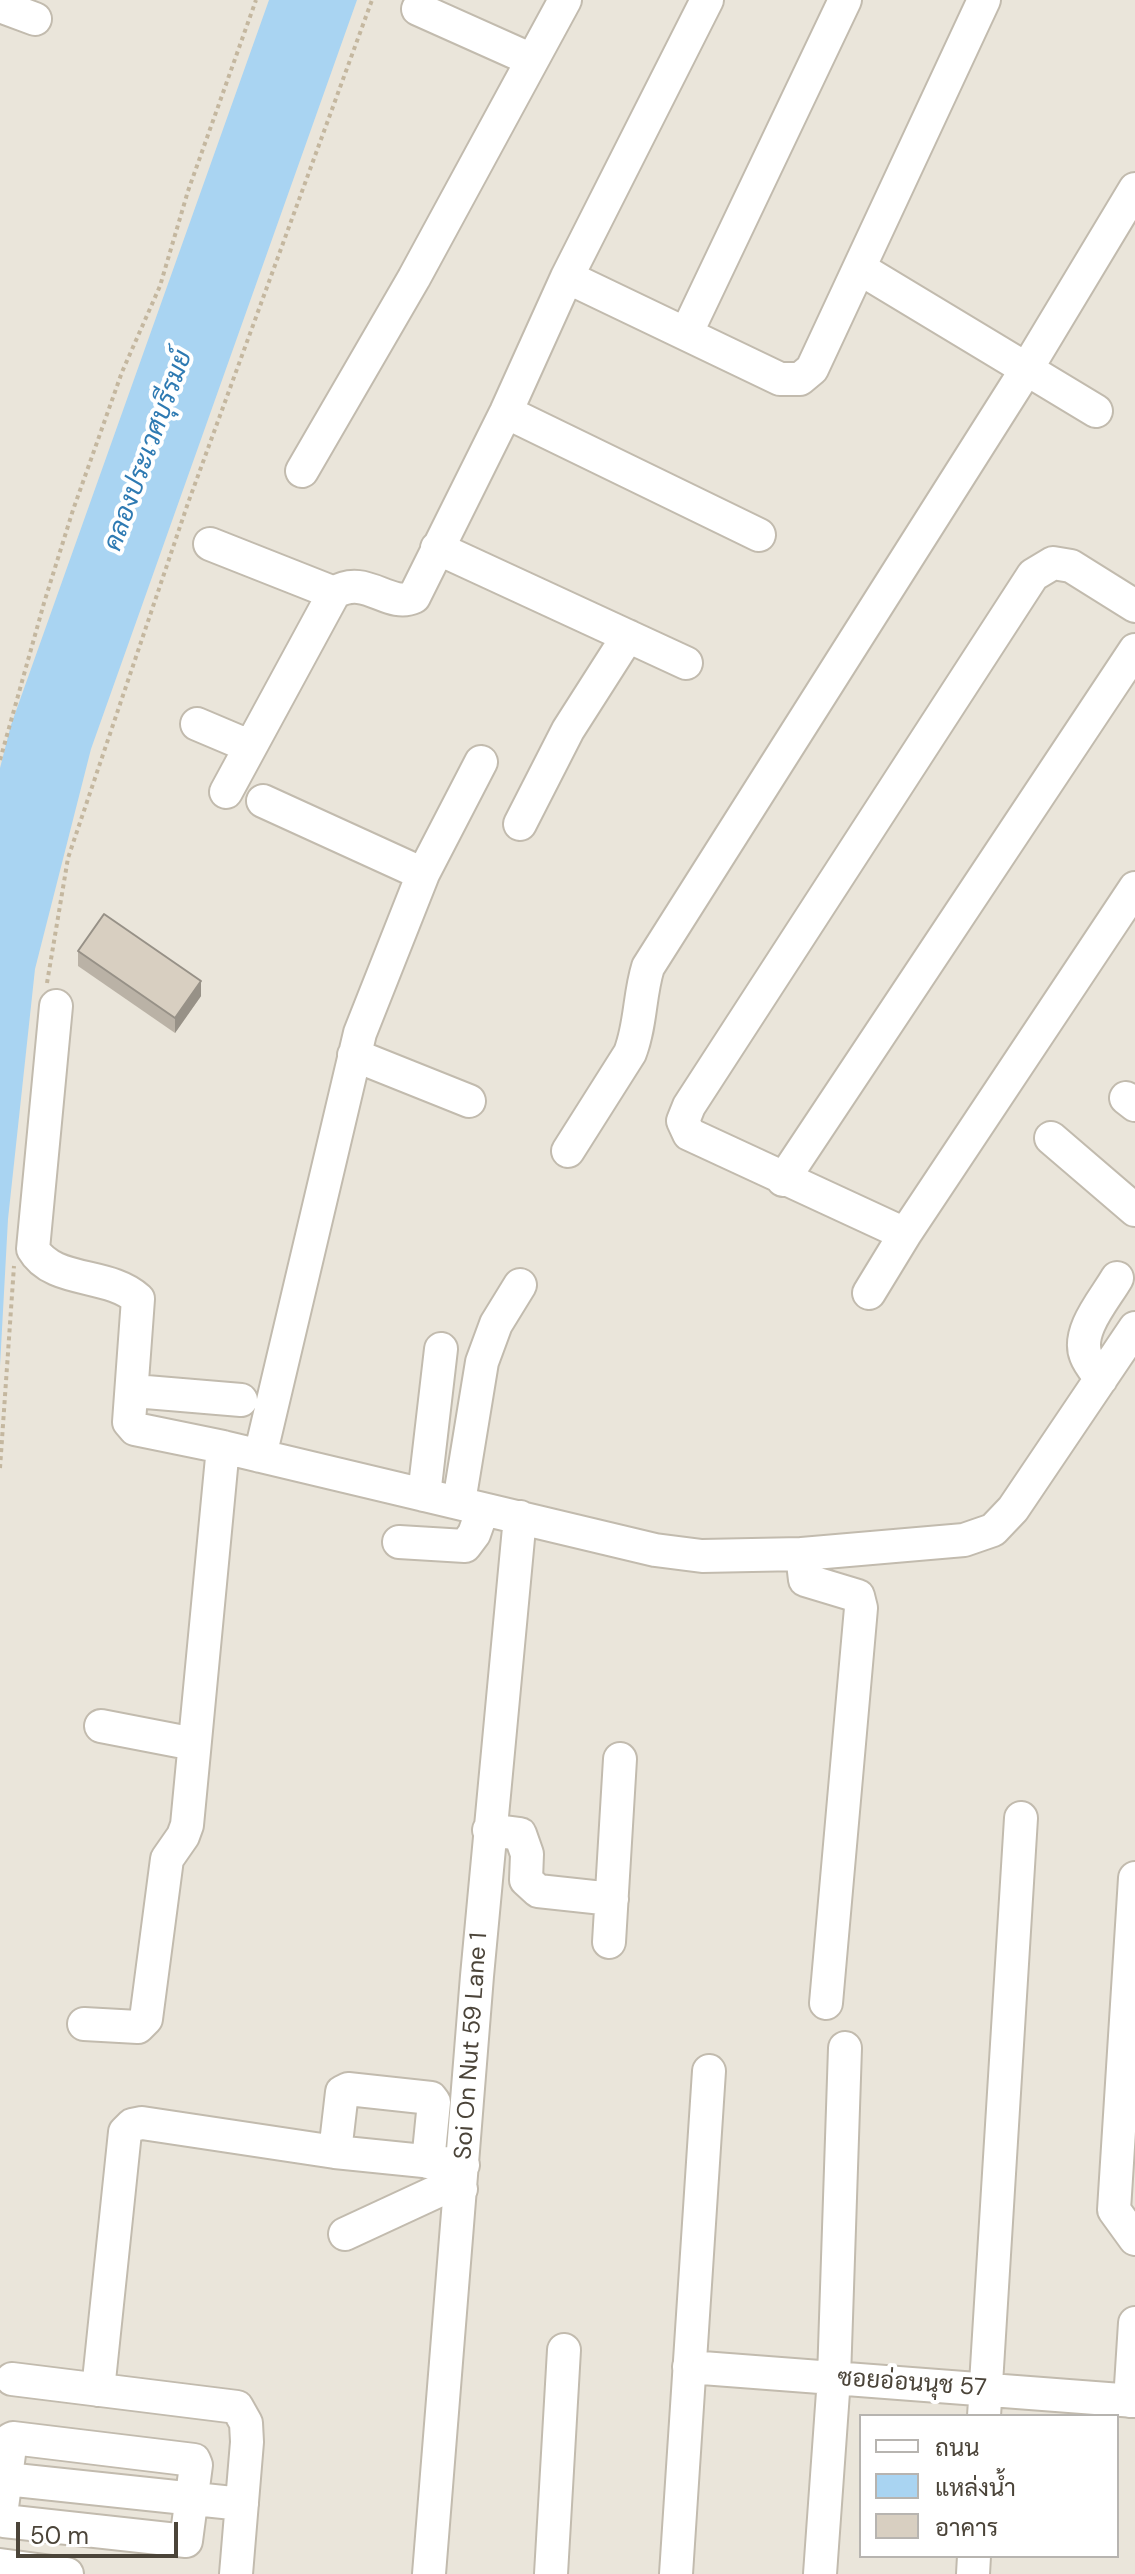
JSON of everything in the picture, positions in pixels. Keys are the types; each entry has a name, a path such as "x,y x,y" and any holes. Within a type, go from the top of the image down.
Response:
{"street":[{"path":"302,471 414,278 565,0"},
{"path":"226,792 334,593 345,586 362,587 397,599 414,597 506,412 567,277 707,0"},
{"path":"686,334 845,0"},
{"path":"567,277 780,379 800,379 812,369 984,0"},
{"path":"0,6 35,19"},
{"path":"418,9 532,60"},
{"path":"568,1151 630,1053 638,1029 638,1006 648,967 1026,370 1135,189"},
{"path":"859,268 1096,411"},
{"path":"506,412 759,535"},
{"path":"210,544 334,593"},
{"path":"437,548 686,663"},
{"path":"905,1234 689,1134 683,1121 689,1106 1033,575 1053,563 1071,566 1135,606"},
{"path":"520,824 568,730 628,636"},
{"path":"783,1180 1135,650"},
{"path":"197,724 249,746"},
{"path":"260,1456 356,1047 423,874 481,762"},
{"path":"263,801 423,874"},
{"path":"869,1293 1135,888"},
{"path":"51,999 33,1249 39,1259 50,1267 128,1289 138,1299 129,1401 129,1422 135,1429 223,1447 655,1550 686,1554 802,1554 964,1540 993,1530 1013,1509 1133,1336"},
{"path":"356,1047 469,1101"},
{"path":"1051,1138 1135,1210"},
{"path":"1101,1379 1087,1358 1083,1344 1090,1324 1117,1278"},
{"path":"399,1542 465,1546 474,1534 471,1506 482,1362 496,1324 520,1285"},
{"path":"424,1495 441,1349"},
{"path":"146,1392 241,1400"},
{"path":"189,1440 197,1396"},
{"path":"84,2024 138,2027 146,2019 167,1859 187,1825 223,1447"},
{"name":"Soi On Nut 59 Lane 1","path":"429,2574 489,1830 520,1517"},
{"path":"802,1554 805,1580 858,1596 861,1608 826,2003"},
{"path":"101,1726 194,1744"},
{"path":"609,1942 620,1759"},
{"path":"985,2403 1021,1818"},
{"path":"489,1830 520,1834 527,1854 526,1880 538,1891 612,1899"},
{"path":"1135,1878 1114,2210 1135,2239"},
{"path":"820,2574 834,2378 845,2048"},
{"path":"676,2574 709,2071"},
{"path":"335,2152 342,2092 348,2089 431,2098 434,2102 428,2162"},
{"path":"98,2390 125,2132 132,2125 142,2123 335,2152 428,2162 462,2177"},
{"path":"345,2234 462,2177"},
{"path":"1133,2401 1135,2323"},
{"path":"551,2574 564,2350"},
{"name":"ซอยอ่อนนุช 57","path":"689,2367 834,2378 985,2403 1133,2401"},
{"path":"12,2379 237,2407 247,2433 236,2574"},
{"path":"192,2500 185,2543 4,2521 1,2515 6,2479 242,2504"},
{"path":"0,2565 67,2574"}],"path":[{"path":"0,760 73,510 122,372 160,286 188,191 256,0"},
{"path":"51,999 68,858 188,503 372,0"},
{"path":"0,1468 15,1255"}],"shaded area":[{"path":"0,0 1135,0 1135,2574 0,2574"}],"water":[{"name":"คลองประเวศบุรีรมย์","path":"269,0 357,0 91,749 35,969 8,1219 0,1366 0,768 11,725"}],"building":[{"path":"104,914 201,981 175,1018 78,951"}]}
